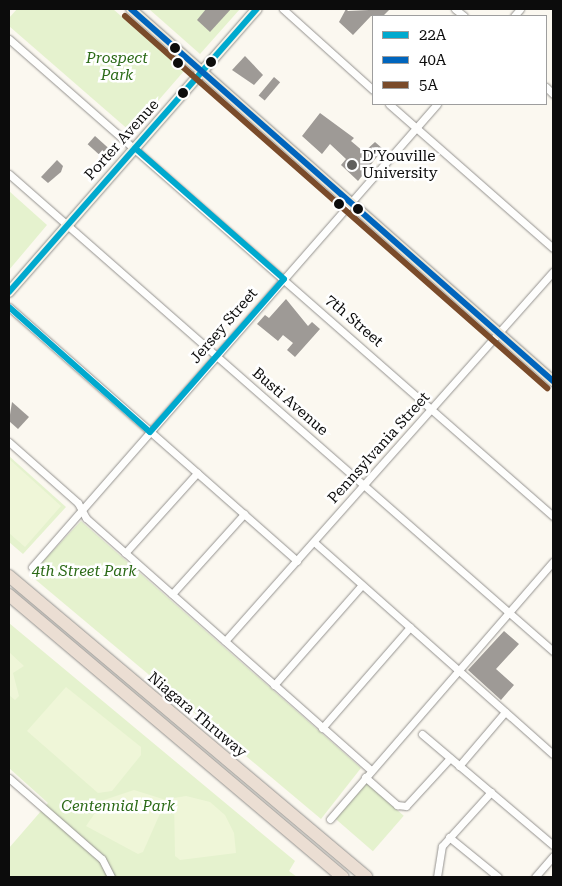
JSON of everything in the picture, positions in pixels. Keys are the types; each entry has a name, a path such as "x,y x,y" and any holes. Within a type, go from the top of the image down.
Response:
{"highway":[{"name":"Niagara Thruway","path":"9,576 366,877"},
{"name":"Niagara Thruway","path":"9,595 343,877"}],"main road":[{"path":"131,9 553,381"}],"street":[{"name":"Porter Avenue","path":"9,292 256,9"},
{"path":"283,9 372,89"},
{"name":"7th Street","path":"9,39 433,408 553,516"},
{"path":"391,105 553,248"},
{"name":"Jersey Street","path":"32,567 436,105"},
{"name":"Busti Avenue","path":"9,174 553,651"},
{"name":"Pennsylvania Street","path":"225,641 553,272"},
{"path":"9,307 297,561"},
{"path":"9,442 82,510 86,518 371,770"},
{"path":"125,553 197,473"},
{"path":"172,594 244,514"},
{"path":"314,542 553,754"},
{"path":"330,819 553,562"},
{"path":"274,685 362,585"},
{"path":"322,728 410,627"},
{"path":"459,766 505,712"},
{"path":"422,734 553,844"},
{"path":"365,777 397,805 406,806 450,758"},
{"path":"9,778 93,852 111,877"},
{"path":"437,877 438,855 449,837 491,792"},
{"path":"449,837 498,877"},
{"path":"535,877 553,856"}],"green space":[{"name":"Prospect Park","path":"17,9 113,9 184,71 131,132 9,26 9,18"},
{"name":"Prospect Park","path":"149,9 240,9 200,54"},
{"path":"9,191 47,225 9,270"},
{"path":"9,456 66,507 23,554 9,542"},
{"path":"9,459 61,506 25,547 9,533"},
{"name":"4th Street Park","path":"81,521 361,768 321,819 30,575"},
{"name":"Centennial Park","path":"9,623 295,861 289,871 297,877 9,877 9,848 48,803 9,768"},
{"path":"9,652 24,666 13,673 19,696 15,700 9,695"},
{"path":"66,687 141,747 141,755 112,791 98,793 27,731"},
{"path":"366,783 404,816 373,851 335,818"},
{"path":"134,790 166,800 143,852 138,854 86,826 104,800"},
{"path":"186,796 210,802 225,815 234,833 236,853 180,860 175,856 174,798"}],"building":[{"path":"206,9 231,9 210,32 197,20"},
{"path":"346,9 348,11 390,9 384,15 372,15 353,35 339,22"},
{"path":"245,56 263,75 254,85 232,70"},
{"path":"274,77 280,82 265,101 259,95"},
{"path":"320,113 354,138 351,141 364,152 375,142 383,149 358,181 341,165 346,159 330,144 322,154 302,136"},
{"path":"95,136 113,152 105,160 88,144"},
{"path":"57,160 63,166 61,172 48,183 41,177"},
{"path":"286,299 308,326 312,322 320,329 295,357 287,350 293,343 283,335 278,341 257,324 265,315 269,318"},
{"path":"12,402 29,417 18,429 9,421"},
{"path":"504,631 519,644 496,669 514,685 501,700 468,670"}],"transit line":[{"name":"40A","path":"131,9 553,381"},
{"name":"22A","path":"9,292 257,9"},
{"name":"5A","path":"125,16 547,388"},
{"name":"22A","path":"9,307 150,432 284,279 135,148"}],"place":[{"name":"D'Youville University","path":"352,165"}]}
